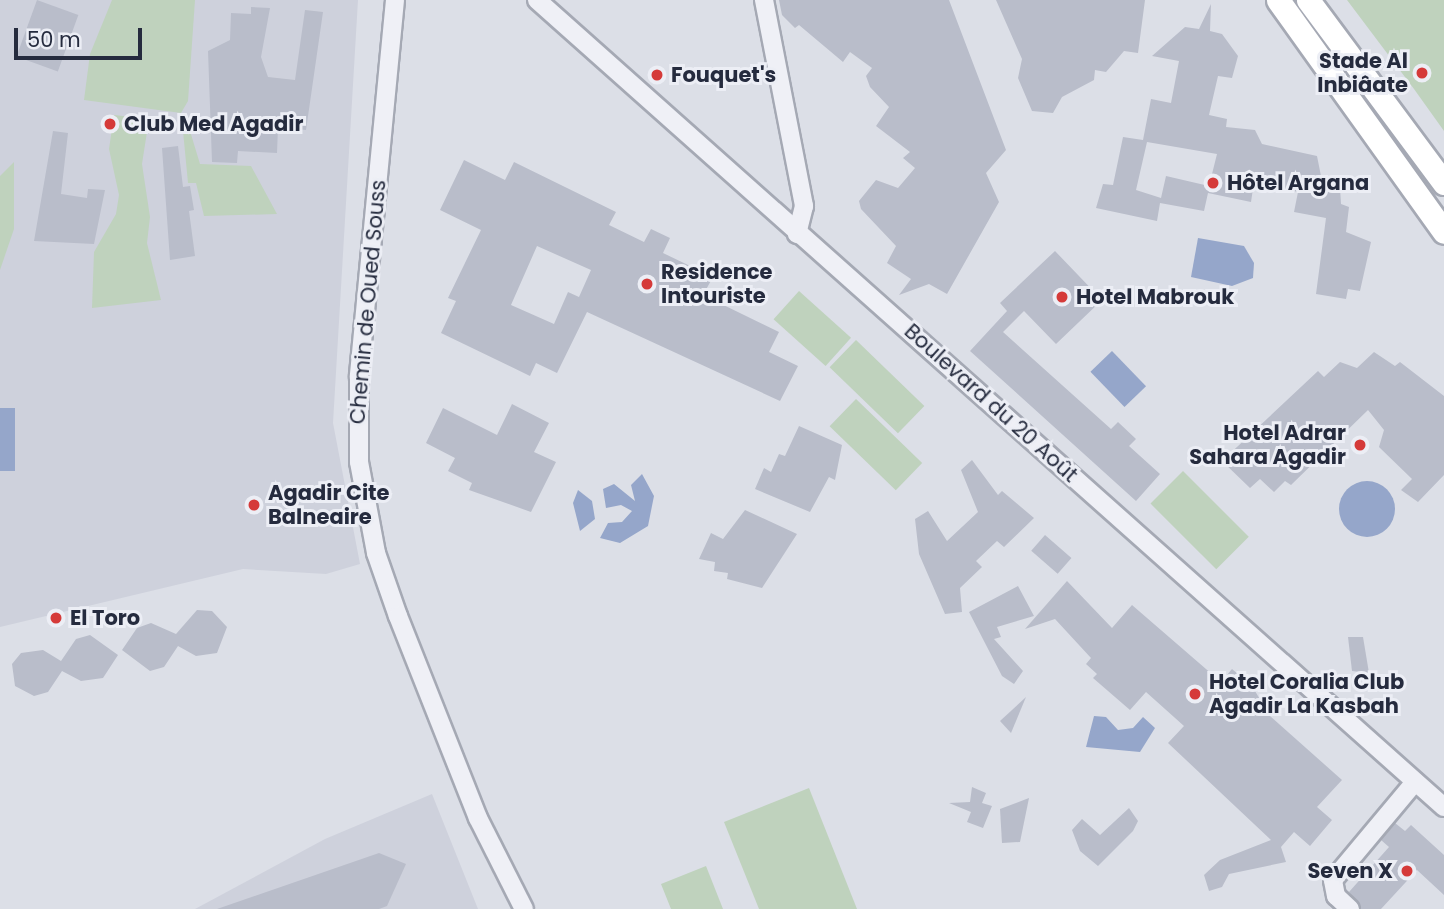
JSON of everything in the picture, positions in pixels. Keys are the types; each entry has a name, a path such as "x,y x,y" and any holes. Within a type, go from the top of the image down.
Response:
{"main road":[{"path":"1278,0 1444,232"},
{"path":"1308,0 1444,183"}],"street":[{"name":"Chemin de Oued Souss","path":"394,0 359,377 359,462 376,553 398,616 478,818 524,909"},
{"name":"Boulevard du 20 Août","path":"537,0 1444,807"},
{"path":"764,0 804,206 797,234"},
{"path":"1350,909 1336,896 1333,880 1415,782"}],"shaded area":[{"path":"0,0 358,0 333,423 360,564 326,574 243,569 0,627"},
{"path":"432,794 478,909 195,909 325,839"}],"green space":[{"path":"112,0 195,0 188,101 181,113 84,100 90,54"},
{"name":"Stade Al Inbiâate","path":"1347,0 1444,0 1444,131 1414,89"},
{"path":"114,115 149,119 142,164 150,217 147,243 161,300 92,308 94,252 116,214 119,195 109,149"},
{"path":"183,131 190,131 200,164 251,166 277,214 204,216 196,183 188,183"},
{"path":"14,162 14,229 0,270 0,176"},
{"path":"799,291 851,338 826,366 774,319"},
{"path":"856,340 924,406 898,433 830,367"},
{"path":"856,399 922,463 896,490 830,426"},
{"path":"1183,471 1249,537 1216,569 1150,504"},
{"path":"809,788 857,909 759,909 724,822"},
{"path":"706,866 723,909 671,909 661,884"}],"water":[{"path":"1198,238 1244,246 1254,263 1253,278 1232,286 1191,277"},
{"path":"1112,351 1146,386 1124,407 1090,372"},
{"path":"0,408 15,408 15,471 0,471"},
{"path":"642,474 654,496 648,526 620,543 600,538 608,523 622,522 632,511 621,505 606,508 603,489 614,484 635,501 631,485"},
{"path":"1361,481 1373,481 1383,485 1391,493 1395,509 1391,525 1383,533 1373,537 1361,537 1351,533 1343,525 1339,515 1339,503 1343,493 1351,485"},
{"path":"578,490 592,501 595,519 580,531 573,503"},
{"path":"1094,716 1106,717 1118,730 1133,728 1143,717 1155,728 1140,752 1086,747"}],"building":[{"path":"37,0 78,15 58,71 16,56"},
{"path":"779,0 949,0 1006,150 986,173 999,202 947,294 929,284 899,295 911,279 887,263 896,246 861,209 859,201 876,180 898,188 915,168 903,158 910,152 876,126 889,107 870,87 866,76 872,68 850,52 843,62 799,25 795,28 782,15"},
{"path":"996,0 1145,0 1138,53 1124,51 1106,72 1095,70 1094,80 1062,97 1053,113 1032,111 1018,78 1022,59"},
{"path":"1211,4 1210,31 1222,34 1238,56 1232,78 1218,76 1209,115 1227,119 1226,127 1255,130 1262,144 1317,156 1322,181 1340,188 1341,204 1349,207 1346,232 1371,242 1360,291 1348,289 1346,299 1316,294 1326,218 1294,212 1298,192 1254,182 1251,202 1208,193 1204,211 1160,203 1157,221 1096,208 1103,184 1113,185 1123,137 1143,140 1151,99 1171,103 1179,61 1152,56 1185,27 1199,29","holes":["1147,142 1217,154 1209,186 1166,176 1161,198 1136,190"]},
{"path":"251,7 270,8 261,57 268,77 295,80 305,10 323,12 306,130 278,127 277,153 238,151 237,163 212,162 208,51 230,40 231,13 251,14"},
{"path":"53,131 68,133 61,194 87,198 88,189 105,190 94,244 34,241"},
{"path":"178,146 183,187 190,186 194,210 189,211 195,256 170,260 162,148"},
{"name":"Residence Intouriste","path":"464,160 505,180 514,162 616,212 609,225 644,242 651,229 670,238 663,253 713,277 703,295 779,332 769,352 798,366 780,401 587,312 557,373 536,363 530,376 441,333 456,301 448,298 481,230 440,210","holes":["537,246 591,270 579,297 568,292 554,324 511,305"]},
{"path":"1055,251 1102,300 1056,344 1024,311 1003,332 1111,429 1118,422 1136,439 1129,446 1160,474 1136,501 970,351 1007,311 1000,303"},
{"path":"1374,352 1395,366 1400,362 1444,396 1444,475 1418,502 1401,490 1412,479 1379,447 1384,430 1368,410 1291,485 1285,481 1274,492 1260,479 1250,488 1222,461 1318,371 1324,377 1340,362 1357,368"},
{"path":"512,404 549,423 534,452 556,462 531,512 469,490 472,483 448,471 455,458 426,443 443,408 497,435"},
{"path":"799,426 842,445 835,480 829,477 810,512 755,489 764,468 771,472 779,454 785,456"},
{"path":"972,460 998,495 1002,491 1034,518 1004,547 997,541 976,561 982,567 960,588 962,612 945,614 919,554 915,519 928,511 947,541 978,512 961,470"},
{"path":"745,510 797,534 762,588 727,579 728,573 714,571 715,562 699,559 711,533 723,539"},
{"path":"1045,535 1071,558 1058,574 1031,551"},
{"path":"1067,581 1112,628 1132,605 1221,682 1232,669 1252,686 1270,716 1342,780 1317,807 1332,820 1310,846 1294,832 1281,847 1286,862 1229,874 1222,887 1209,891 1204,875 1220,860 1271,840 1168,743 1184,726 1146,692 1130,710 1093,678 1097,674 1086,664 1091,658 1055,619 1025,629"},
{"path":"1018,586 1034,616 997,627 1001,637 994,639 1023,671 1014,684 1002,676 969,612"},
{"path":"197,610 212,611 227,627 217,653 196,656 178,646 164,667 150,671 122,650 137,628 151,623 176,634"},
{"path":"90,635 118,655 103,678 81,681 62,671 48,692 34,696 15,686 12,664 21,653 43,650 61,661 76,639"},
{"path":"1348,637 1363,637 1369,673 1352,671"},
{"path":"1026,697 1011,733 1000,721"},
{"path":"972,787 986,793 982,803 992,806 983,828 967,822 971,812 949,803 970,802"},
{"path":"1029,798 1020,842 1002,843 1000,809"},
{"path":"1129,808 1138,821 1133,831 1098,866 1080,851 1072,830 1082,819 1100,835"},
{"path":"1395,823 1405,831 1411,825 1444,855 1444,895 1417,870 1381,909 1361,909 1349,892 1389,847 1381,840"},
{"path":"379,853 406,864 387,906 379,909 217,909"}],"place":[{"name":"Stade Al Inbiâate","path":"1422,73"},
{"name":"Fouquet's","path":"657,75"},
{"name":"Club Med Agadir","path":"110,124"},
{"name":"Hôtel Argana","path":"1213,183"},
{"name":"Residence Intouriste","path":"647,284"},
{"name":"Hotel Mabrouk","path":"1062,297"},
{"name":"Hotel Adrar Sahara Agadir","path":"1360,445"},
{"name":"Agadir Cite Balneaire","path":"254,505"},
{"name":"El Toro","path":"56,618"},
{"name":"Hotel Coralia Club Agadir La Kasbah","path":"1195,694"},
{"name":"Seven X","path":"1407,871"}]}
